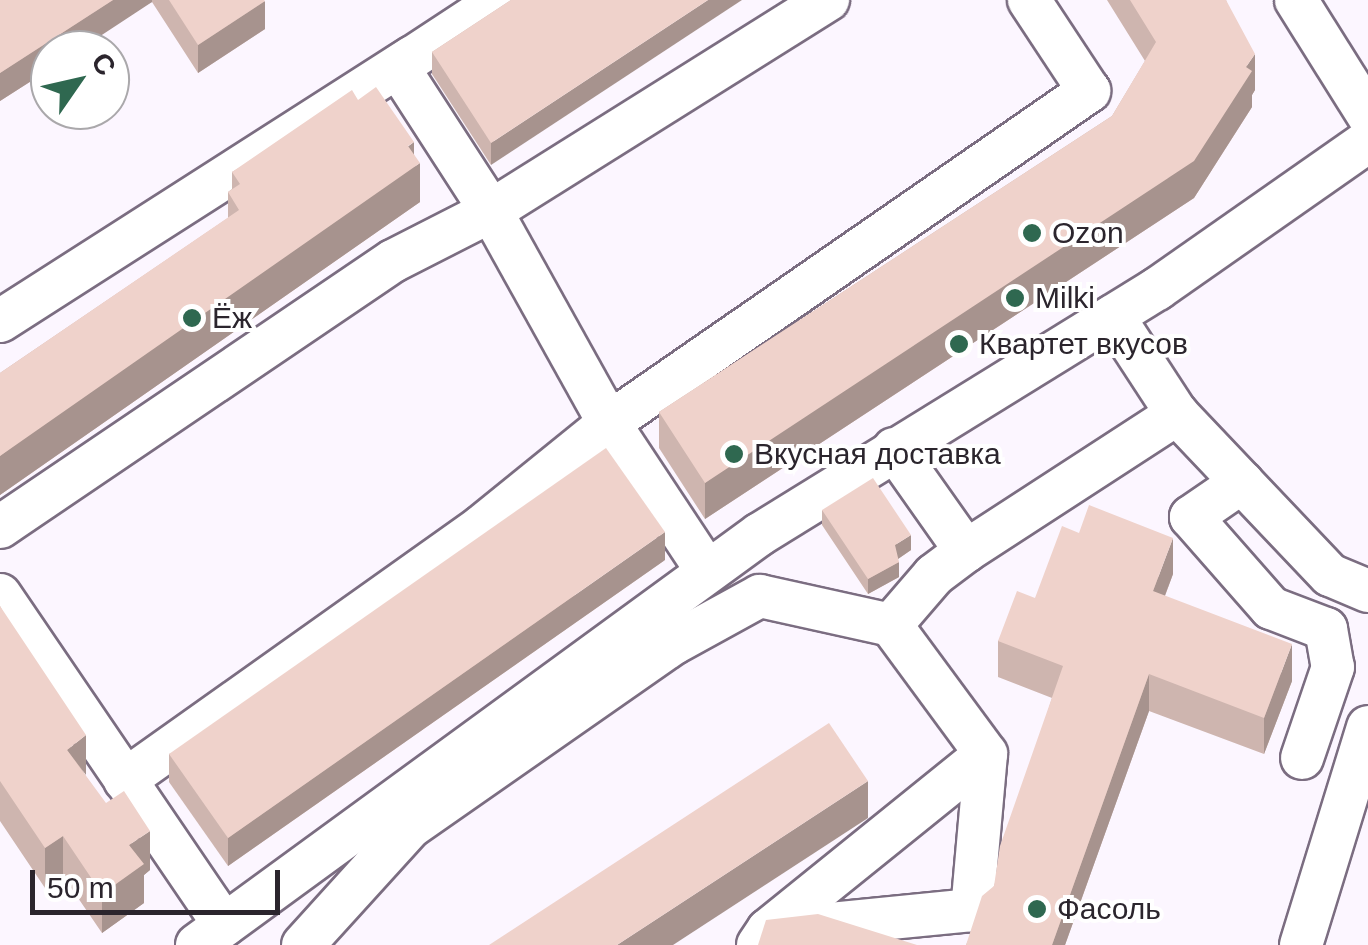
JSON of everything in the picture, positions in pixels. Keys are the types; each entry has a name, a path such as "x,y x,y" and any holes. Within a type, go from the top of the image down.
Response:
{"street":[{"path":"500,0 398,67 491,211 609,423 707,571"},
{"path":"0,527 394,261 491,211 828,0"},
{"path":"126,780 482,526 609,423 1090,90 1029,0"},
{"path":"1296,0 1368,116"},
{"path":"0,321 412,58"},
{"path":"0,595 126,780 211,935 707,571 894,449 1218,249 1368,141"},
{"path":"1112,316 1177,414 1330,575 1368,591"},
{"path":"890,625 934,574 966,550 1177,414"},
{"path":"894,449 966,550"},
{"path":"1242,482 1191,517 1271,608 1326,629 1332,667 1302,758"},
{"path":"303,945 410,827 674,643 760,596 890,625 986,754 972,910 763,937"},
{"path":"1309,941 1368,727"},
{"path":"763,937 986,754"}],"building":[{"path":"0,0 113,0 67,30 30,30 30,54 0,73"},
{"path":"169,0 264,0 265,1 198,45"},
{"path":"511,0 708,0 491,143 432,52"},
{"path":"1130,0 1226,0 1255,54 1246,67 1252,71 1194,161 705,483 659,412 1112,116 1156,42"},
{"path":"376,87 414,142 408,146 420,163 0,456 0,373 239,210 228,192 240,184 232,172 352,90 358,100"},
{"path":"606,448 665,532 228,838 169,754"},
{"path":"873,478 911,535 895,545 899,562 868,579 822,510"},
{"path":"1089,505 1173,538 1153,591 1292,644 1264,718 1149,674 1052,945 966,945 982,896 994,886 1000,846 1063,666 998,641 1017,591 1035,598 1062,526 1079,533"},
{"path":"0,606 86,735 67,750 106,803 124,791 150,831 129,845 144,864 102,894 63,836 45,848 0,781"},
{"path":"829,723 868,781 617,945 489,945"},
{"path":"818,914 917,945 758,945 766,920"}],"place":[{"name":"Ozon","path":"1032,233"},
{"name":"Milki","path":"1015,298"},
{"name":"Ёж","path":"192,318"},
{"name":"Квартет вкусов","path":"959,344"},
{"name":"Вкусная доставка","path":"734,454"},
{"name":"Фасоль","path":"1037,909"}]}
